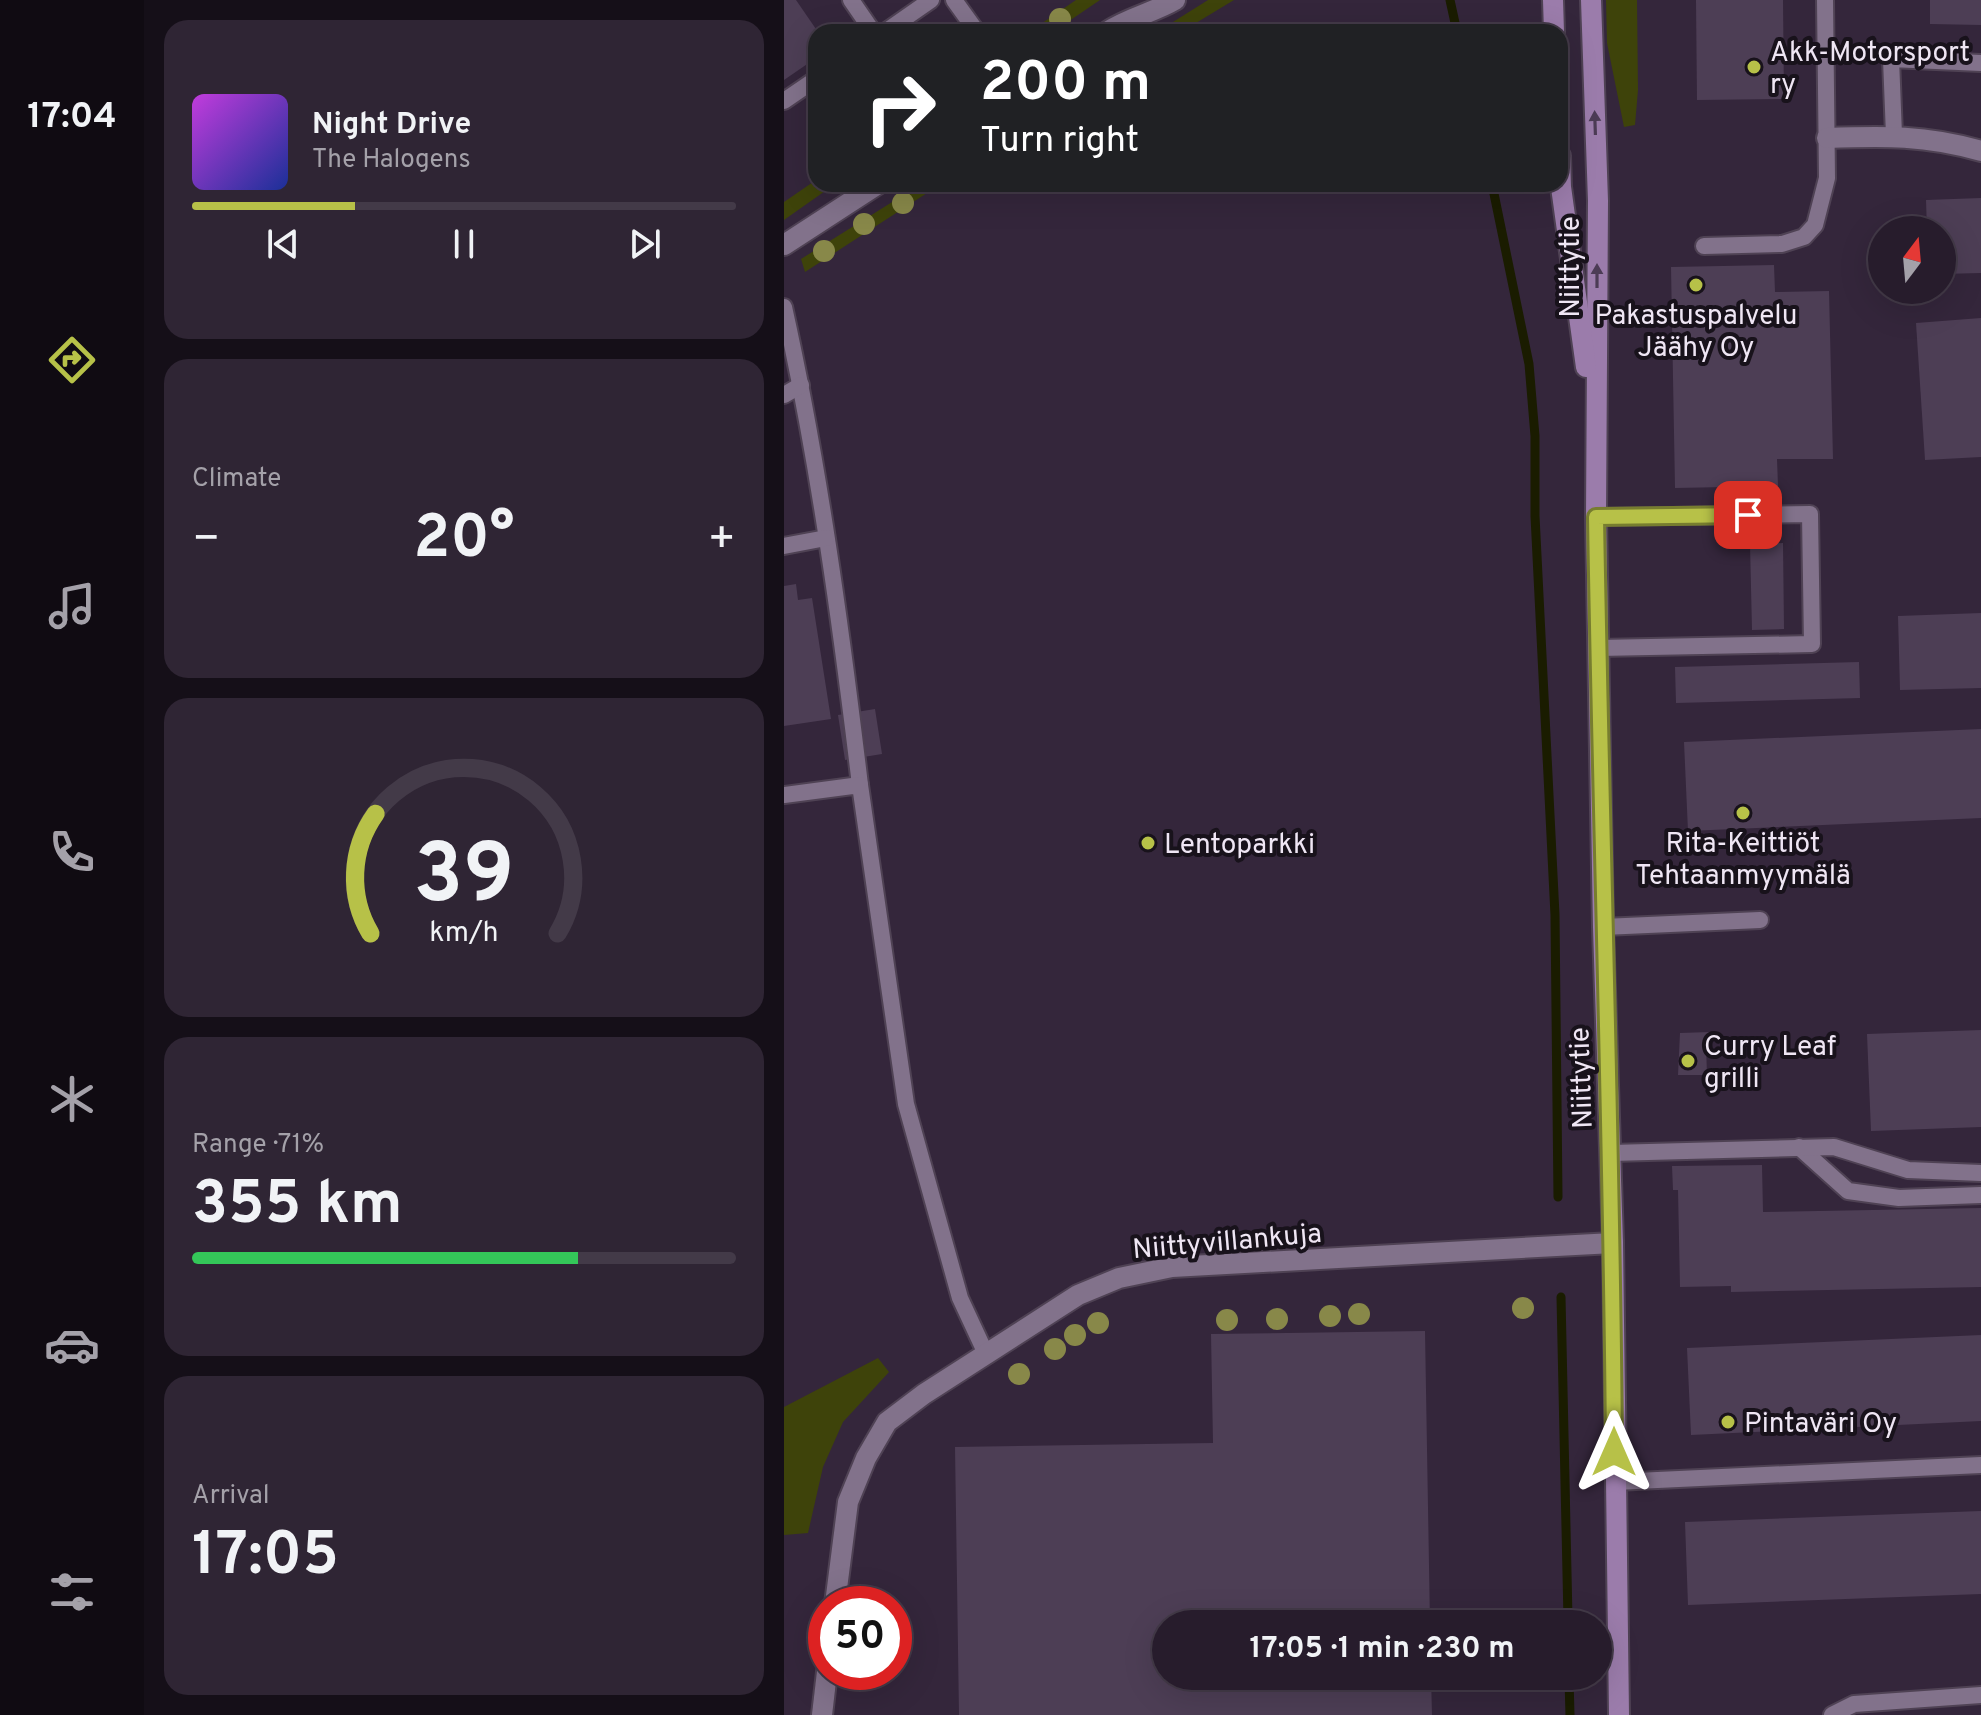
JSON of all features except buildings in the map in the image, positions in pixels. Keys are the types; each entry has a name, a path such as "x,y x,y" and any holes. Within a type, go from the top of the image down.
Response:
{"main road":[{"path":"1553,0 1554,24"},
{"name":"Niittytie","path":"1591,0 1598,201 1596,517 1603,927 1613,1243 1619,1715"},
{"name":"Niittytie","path":"1562,192 1596,438"}],"street":[{"path":"1115,24 1136,0"},
{"path":"1124,24 1175,0"},
{"path":"1827,138 1894,135 1955,143 1981,151"},
{"path":"784,245 866,192"},
{"name":"Niittyvillankuja","path":"837,1586 848,1502 866,1458 887,1422 924,1394 1078,1295 1119,1278 1172,1267 1613,1243"},
{"path":"822,1715 825,1690"}],"lane":[{"path":"851,0 868,24"},
{"path":"896,24 931,0"},
{"path":"954,0 971,24"},
{"path":"1704,246 1782,244 1804,237 1815,225 1827,178 1825,0"},
{"path":"1894,135 1891,59 1981,63"},
{"path":"784,101 808,84"},
{"path":"784,307 801,385 826,538 906,1104 960,1298 986,1354"},
{"path":"784,395 801,385"},
{"path":"1596,517 1810,514 1812,644 1598,648"},
{"path":"784,546 826,538"},
{"path":"784,795 860,785"},
{"path":"1603,927 1760,920"},
{"path":"1799,1147 1848,1191 1899,1198 1981,1195"},
{"path":"1611,1153 1834,1147 1908,1170 1981,1173"},
{"path":"1615,1482 1981,1465"},
{"path":"1832,1715 1854,1704 1981,1695"}],"green space":[{"path":"1076,0 1100,0 1065,24 1041,24"},
{"path":"1208,0 1234,0 1194,24 1170,24"},
{"path":"1606,0 1637,0 1638,90 1635,125 1624,127 1607,43"},
{"path":"808,186 808,192 824,192 784,220 784,202"},
{"path":"908,192 929,192 805,272 801,259"},
{"path":"878,1358 889,1372 843,1422 823,1467 808,1533 784,1535 784,1407"}],"waterway":[{"path":"1450,0 1455,24"},
{"path":"1494,192 1529,364 1535,436 1535,516 1555,915 1558,1197"},
{"path":"1561,1297 1568,1610"},
{"path":"1569,1690 1570,1715"}],"place":[{"name":"Akk-Motorsport ry","path":"1754,67"},
{"name":"Pakastuspalvelu Jäähy Oy","path":"1696,285"},
{"name":"Rita-Keittiöt Tehtaanmyymälä","path":"1743,813"},
{"name":"Lentoparkki","path":"1148,843"},
{"name":"Curry Leaf grilli","path":"1688,1061"},
{"name":"Pintaväri Oy","path":"1728,1422"}],"route":[{"path":"1614,1452 1613,1243 1603,927 1596,517 1748,515"}]}
